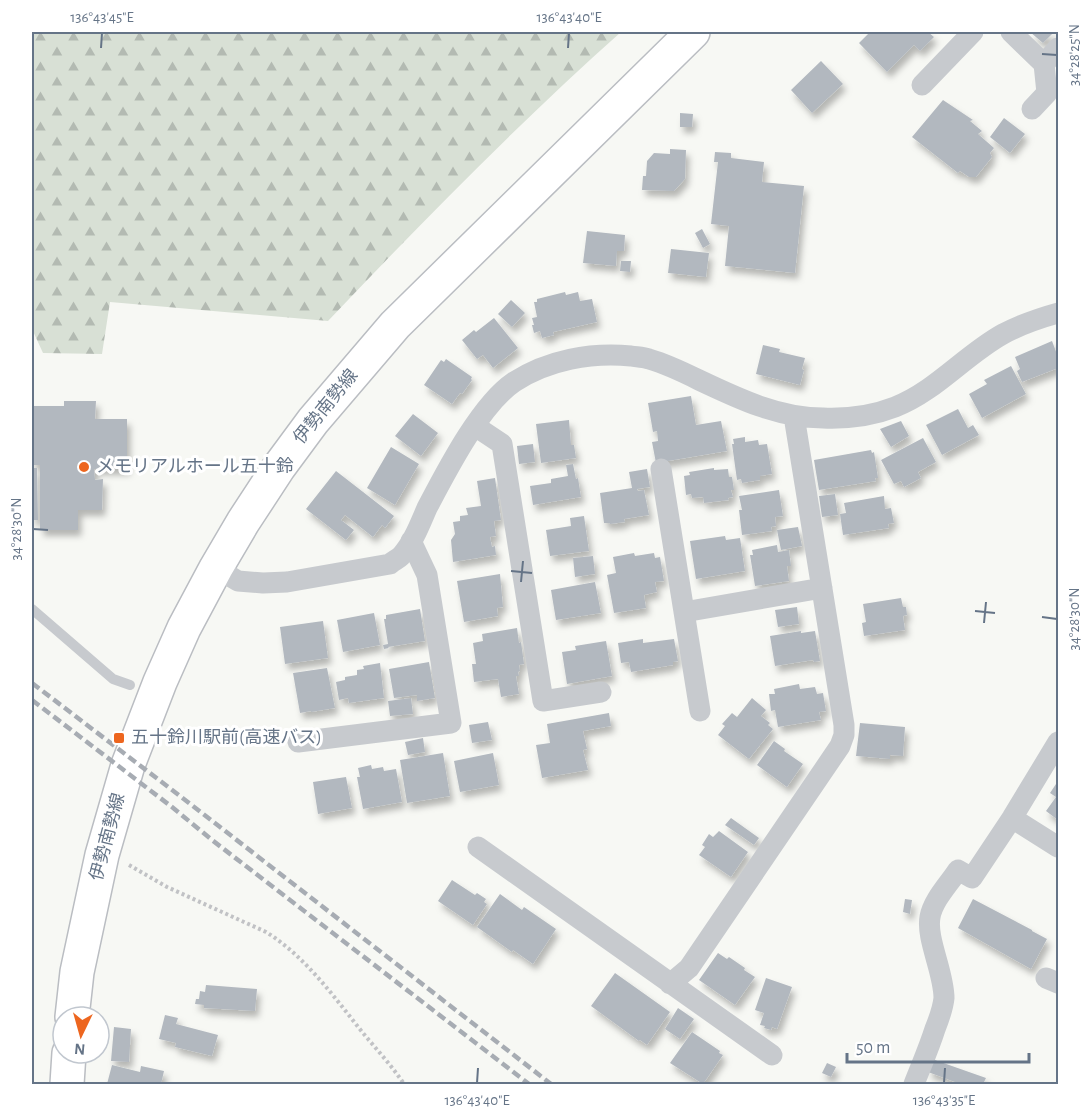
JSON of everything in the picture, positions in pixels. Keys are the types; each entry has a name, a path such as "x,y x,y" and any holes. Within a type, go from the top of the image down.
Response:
{"main road":[{"name":"伊勢南勢線","path":"73,1005 77,972 102,855 128,765 159,682 184,628 243,522 313,421 395,325 693,32"},
{"path":"67,1084 68,1065"}],"street":[{"path":"922,85 973,32"},
{"path":"1011,32 1044,64 1047,93 1032,109"},
{"path":"1044,64 1059,48"},
{"path":"216,568 238,581 263,583 287,582 390,564 401,555 411,540 443,478 487,409 512,383 553,364 585,356 616,354 647,358 769,410 794,416 853,417 876,413 896,406 945,377 1003,334 1059,313"},
{"path":"670,984 689,968 840,746 843,735 844,725 794,416"},
{"path":"475,426 502,444 543,701 601,692"},
{"path":"661,470 700,711"},
{"path":"298,742 451,723 427,575 411,540"},
{"path":"684,612 822,588"},
{"path":"914,1084 944,1000 931,935 932,910 958,870 972,878 1059,742"},
{"path":"1012,818 1059,847"},
{"path":"478,848 772,1056"}],"lane":[{"path":"32,609 113,679 130,685"}],"path":[{"path":"129,865 167,887 266,932 281,942 300,958 337,1000 404,1084"}],"green space":[{"path":"32,32 621,32 472,174 328,321 110,302 102,354 43,353 32,329"}],"building":[{"path":"870,32 928,32 934,37 920,51 914,45 887,72 859,43"},
{"path":"1030,32 1054,32 1043,43"},
{"path":"821,61 843,84 812,113 791,90"},
{"path":"943,100 973,120 970,121 982,131 978,134 994,148 990,153 992,157 976,177 969,177 960,171 958,173 912,137"},
{"path":"680,113 693,114 692,127 680,127"},
{"path":"1004,118 1025,134 1010,153 990,137"},
{"path":"670,149 686,150 685,179 674,191 642,190 647,161 654,153 670,154"},
{"path":"715,152 731,153 731,158 764,162 762,182 804,186 795,273 725,266 729,226 711,224 718,162 714,162"},
{"path":"702,229 710,244 703,248 695,233"},
{"path":"587,231 625,235 624,251 617,251 616,266 583,263"},
{"path":"671,249 709,253 706,277 668,273"},
{"path":"621,261 631,261 630,272 620,271"},
{"path":"565,292 566,295 578,292 580,301 592,299 597,322 553,332 554,335 542,338 540,331 534,333 532,325 534,325 532,318 537,317 534,302 537,302 537,299"},
{"path":"511,300 525,313 512,327 498,314"},
{"path":"494,318 518,348 493,368 483,355 477,359 462,340"},
{"path":"1052,341 1058,357 1058,368 1022,382 1017,371 1020,369 1015,357"},
{"path":"763,345 780,349 779,352 805,358 800,385 756,374"},
{"path":"446,359 472,377 462,394 460,393 452,404 424,385 441,360 444,362"},
{"path":"1011,366 1026,394 982,418 969,394 987,384 984,380"},
{"path":"691,396 696,425 721,421 727,451 656,463 652,442 658,441 657,431 653,432 648,403"},
{"name":"メモリアルホール五十鈴","path":"64,401 96,401 95,419 127,419 127,469 94,469 95,480 103,479 102,510 78,510 78,530 40,530 40,465 32,465 32,406 64,406"},
{"path":"958,409 968,428 973,425 979,435 942,455 926,425"},
{"path":"413,414 438,433 421,456 395,436"},
{"path":"569,420 571,445 574,445 576,458 541,463 536,424"},
{"path":"901,421 909,436 891,447 880,429"},
{"path":"745,437 745,442 758,440 759,445 767,444 772,474 760,476 760,480 742,483 741,479 737,480 732,444 734,444 733,439"},
{"path":"923,438 936,462 918,472 921,478 904,487 901,481 894,484 881,460"},
{"path":"533,444 535,462 519,464 517,446"},
{"path":"391,447 419,464 395,505 367,488"},
{"path":"871,450 872,453 874,452 878,478 875,478 876,481 819,490 814,460"},
{"path":"573,464 581,497 533,505 530,486 551,483 551,479 568,476 566,465"},
{"path":"32,468 37,468 38,520 32,520"},
{"path":"714,468 714,470 728,469 729,477 732,477 733,497 728,498 729,500 704,503 703,497 692,498 691,494 686,495 684,476 690,475 689,472"},
{"path":"647,469 650,487 637,489 638,491 644,490 649,515 624,519 625,522 604,523 600,493 632,488 629,472"},
{"path":"336,471 394,516 385,528 382,525 373,537 345,515 341,520 354,530 346,540 306,509"},
{"path":"495,478 501,520 494,521 496,536 490,537 492,547 495,546 496,555 453,562 451,540 455,534 453,522 460,521 460,516 468,515 466,508 481,506 477,481"},
{"path":"779,490 783,516 775,517 776,526 771,527 772,531 742,535 739,510 742,510 739,496"},
{"path":"835,494 838,515 822,517 819,496"},
{"path":"884,496 885,509 891,508 894,523 888,524 889,528 843,535 840,514 846,513 844,503"},
{"path":"584,516 589,551 550,556 546,530 571,526 570,518"},
{"path":"798,527 802,546 781,550 777,530"},
{"path":"725,536 726,540 740,538 745,571 696,579 690,541"},
{"path":"777,545 778,552 789,550 791,566 787,566 789,581 755,586 750,555 753,555 752,550"},
{"path":"634,553 635,556 654,553 655,558 660,557 664,581 655,582 657,592 644,595 646,608 614,613 607,575 616,573 613,557"},
{"path":"593,556 595,574 575,577 573,558"},
{"path":"500,574 503,607 497,608 498,616 464,622 457,581"},
{"path":"595,582 601,613 556,620 551,590"},
{"path":"901,598 907,615 903,616 905,630 864,636 862,623 866,622 863,604"},
{"path":"797,607 799,624 778,627 775,610"},
{"path":"420,609 425,641 384,649 383,645 388,644 384,619 386,615"},
{"path":"374,613 380,645 343,652 337,620"},
{"path":"323,621 328,658 285,664 280,627"},
{"path":"517,628 524,664 519,665 519,676 516,676 519,694 501,697 498,679 474,682 472,664 476,664 473,643 483,641 482,634"},
{"path":"801,631 801,633 815,631 820,661 775,666 770,636"},
{"path":"643,639 643,643 674,639 678,661 673,662 673,665 631,672 629,662 621,663 618,643"},
{"path":"606,641 612,676 567,684 562,652 576,650 575,646"},
{"path":"429,662 435,698 417,701 417,695 394,698 389,669"},
{"path":"380,663 384,698 349,703 348,698 339,700 336,682 345,680 345,677 357,675 357,670 364,669 363,666"},
{"path":"327,668 335,708 300,713 293,673"},
{"path":"799,684 800,689 815,687 817,694 823,693 826,711 819,712 821,720 778,727 775,710 771,711 769,694 775,694 774,689"},
{"path":"411,698 413,714 390,716 388,701"},
{"path":"752,698 766,710 761,716 770,723 768,725 773,729 749,759 718,735 725,726 722,724 732,713 737,717"},
{"path":"609,713 611,726 583,731 587,749 583,750 588,770 542,778 536,745 550,743 547,724"},
{"path":"488,722 492,740 472,743 469,725"},
{"path":"860,723 905,727 903,756 890,755 890,759 856,756"},
{"path":"423,738 425,752 408,755 405,742"},
{"path":"774,741 803,764 787,787 757,765"},
{"path":"443,753 450,796 407,803 400,760"},
{"path":"493,753 499,785 460,792 454,761"},
{"path":"371,765 372,769 383,767 384,771 396,769 402,802 363,809 357,777 360,777 358,768"},
{"path":"346,777 352,808 318,814 313,782"},
{"path":"1056,784 1058,786 1058,820 1046,811 1056,797 1050,793"},
{"path":"731,818 759,838 754,845 725,825"},
{"path":"719,831 748,852 731,877 699,855 705,847 702,845 709,834 713,837"},
{"path":"452,880 475,895 477,893 486,899 484,902 487,904 473,925 438,901"},
{"path":"500,894 522,910 524,907 556,929 533,964 477,927"},
{"path":"905,899 912,900 910,914 903,912"},
{"path":"973,899 1047,939 1031,969 958,928"},
{"path":"718,953 727,959 729,957 755,977 735,1005 699,980"},
{"path":"615,973 670,1012 647,1045 591,1006"},
{"path":"766,978 792,987 777,1029 772,1027 771,1030 760,1025 764,1013 755,1010"},
{"path":"206,985 257,989 255,1011 204,1008 204,1005 195,1004 196,999 199,999 200,991 205,992"},
{"path":"678,1008 694,1019 680,1039 665,1029"},
{"path":"165,1015 178,1018 176,1024 218,1035 212,1056 175,1047 176,1043 159,1039"},
{"path":"114,1027 131,1029 129,1062 111,1061"},
{"path":"692,1032 723,1055 703,1084 670,1063"},
{"path":"932,1059 986,1078 983,1084 954,1084 955,1082 928,1072"},
{"path":"827,1063 836,1067 831,1077 822,1073"},
{"path":"112,1065 140,1072 141,1066 164,1071 161,1084 107,1084"}],"railway":[{"path":"32,683 551,1084"},
{"path":"32,700 529,1084"}],"place":[{"name":"メモリアルホール五十鈴","path":"84,467"},
{"name":"五十鈴川駅前(高速バス)","path":"119,738"}]}
